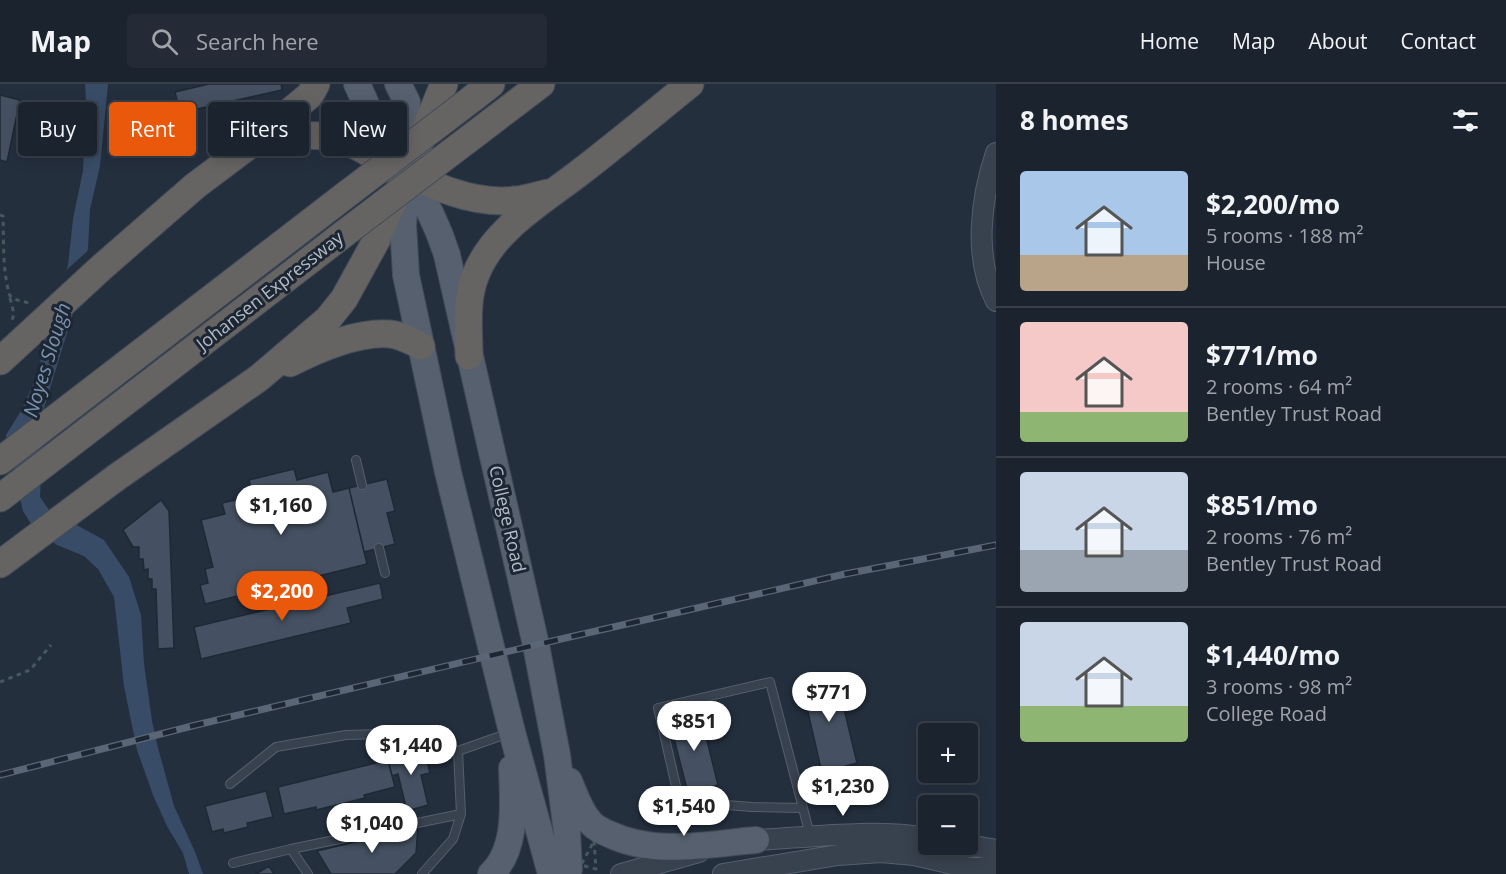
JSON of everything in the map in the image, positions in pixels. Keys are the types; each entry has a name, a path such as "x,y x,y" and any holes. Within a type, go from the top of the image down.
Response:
{"highway":[{"path":"302,102 310,95 316,84"},
{"path":"8,559 117,477 259,378 328,319 344,299 377,239 444,84"},
{"name":"Johansen Expressway","path":"0,498 541,84"},
{"path":"470,356 468,312 470,296 475,276 485,255 498,239 552,192 690,84"},
{"name":"Johansen Expressway","path":"0,461 482,91"},
{"path":"309,135 333,137 353,143 407,173 467,197 494,201 518,200 552,192"},
{"path":"0,361 18,330 102,267 195,186 233,156"},
{"path":"259,378 304,356 368,335 390,334 421,346"}],"main road":[{"name":"College Road","path":"357,84 368,112 383,139 407,173 439,231 447,255 536,645 557,755 567,832 569,869 566,874"},
{"name":"College Road","path":"398,84 407,102 405,123 407,173 403,225 406,274 448,472 512,732 551,874"},
{"path":"491,874 496,870 510,835 513,788 512,732"},
{"path":"557,755 584,814 592,824 617,838 644,846 664,848 756,840"}],"street":[{"path":"996,153 987,180 981,235 990,289 996,301"},
{"path":"621,874 756,840 879,835 918,837"},
{"path":"978,847 996,850"},
{"path":"723,874 838,855 881,852 914,855 976,871 996,868"}],"lane":[{"path":"356,460 362,485"},
{"path":"379,548 385,573"},
{"path":"803,808 752,807 689,802 679,799 657,708 770,682 811,837"},
{"path":"230,784 276,747 346,735 417,733 458,751 512,732"},
{"path":"422,874 453,839 461,814 458,751"},
{"path":"233,863 461,814"},
{"path":"291,849 308,874"}],"path":[{"path":"0,215 3,216 9,296 18,330"},
{"path":"9,296 34,304"},
{"path":"0,682 30,670 51,645"}],"water":[{"name":"Noyes Slough","path":"85,84 108,84 100,166 90,209 88,248 74,310 44,408 40,497 49,510 104,540 129,577 141,615 144,664 158,748 174,806 203,874 189,874 183,853 167,826 153,795 137,750 124,686 114,597 98,569 84,556 57,545 33,527 23,511 6,435 21,411 37,376 46,337 68,265 84,156 97,156 97,102 86,101"}],"pier":[{"path":"91,248 80,299 45,331 63,273"}],"building":[{"path":"209,84 281,84 282,90 229,102 208,102 208,107 196,109 196,102 177,102 175,92"},
{"path":"0,95 20,100 7,162 0,160"},
{"path":"294,469 297,480 328,472 333,492 349,488 367,564 205,604 200,585 208,583 205,569 213,567 201,520 225,514 222,503 253,496 249,480"},
{"path":"387,479 395,511 387,513 395,544 364,552 349,488"},
{"path":"161,500 169,511 174,648 158,649 156,589 152,589 152,579 148,579 148,569 144,570 143,559 139,559 139,547 133,547 123,530"},
{"path":"380,583 383,599 347,608 351,623 201,659 194,627"},
{"path":"836,675 857,763 822,773 801,682"},
{"path":"700,712 718,785 688,793 669,719"},
{"path":"424,747 430,773 421,775 428,805 407,811 398,774 392,776 387,756"},
{"path":"388,760 395,787 364,795 365,798 316,810 316,807 284,814 278,787"},
{"path":"266,791 273,817 247,823 248,827 224,833 223,829 212,832 205,806"},
{"path":"418,827 416,853 395,874 331,874 317,851"},
{"path":"269,866 274,874 256,874"}],"railway":[{"path":"0,775 196,725 561,639 845,574 996,545"}]}
